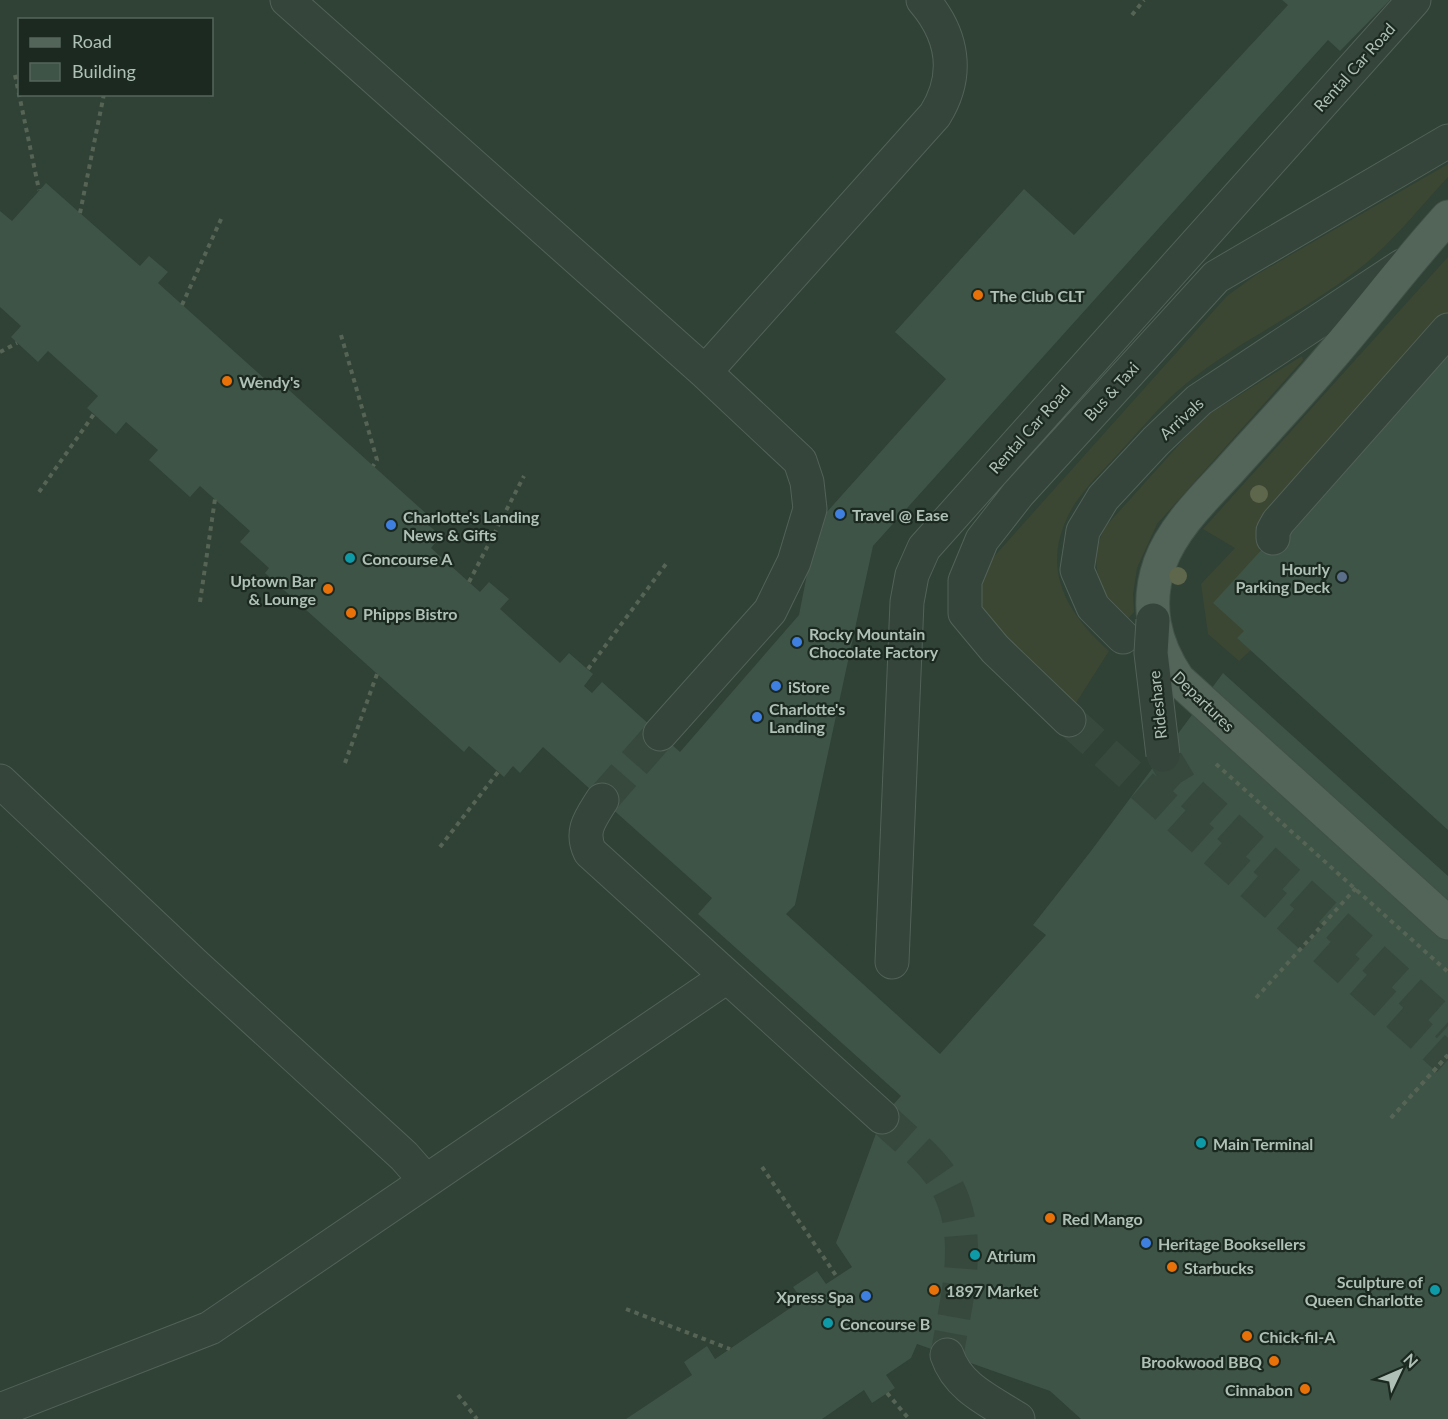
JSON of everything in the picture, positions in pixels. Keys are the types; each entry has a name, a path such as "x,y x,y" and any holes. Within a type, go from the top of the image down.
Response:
{"main road":[{"name":"Departures","path":"1448,217 1406,264 1329,359 1195,507 1161,561 1154,584 1153,620 1162,656 1178,679 1448,923"}],"lane":[{"path":"287,0 705,372 800,461 807,482 810,508 794,562 770,611 660,734"},
{"path":"705,372 935,115 943,103 952,60 949,42 938,19 923,0"},
{"name":"Rental Car Road","path":"892,962 907,602 912,575 924,548 1414,0"},
{"name":"Bus & Taxi","path":"1069,720 995,650 965,613 965,581 982,540 1018,494 1216,277 1448,141"},
{"name":"Arrivals","path":"1123,637 1093,607 1077,570 1083,531 1103,498 1156,441 1199,400 1406,264"},
{"path":"1273,538 1273,531 1278,522 1448,330"},
{"name":"Rideshare","path":"1153,620 1151,653 1163,755"},
{"path":"0,780 195,965 404,1156 426,1181"},
{"path":"602,800 585,827 585,841 590,852 725,978 882,1117"},
{"path":"0,1410 210,1328 725,978"},
{"path":"947,1355 952,1370 961,1383 1018,1419"}],"path":[{"path":"1132,15 1144,0"},
{"path":"15,75 18,89"},
{"path":"19,96 39,190"},
{"path":"80,213 104,96"},
{"path":"182,305 222,217"},
{"path":"341,335 378,460 373,466"},
{"path":"0,352 17,343"},
{"path":"39,492 94,414"},
{"path":"469,582 524,476"},
{"path":"200,602 214,499"},
{"path":"588,669 666,564"},
{"path":"345,763 377,674"},
{"path":"1216,764 1448,972"},
{"path":"440,847 498,772"},
{"path":"1256,998 1380,861"},
{"path":"1391,1118 1448,1055"},
{"path":"762,1167 837,1277"},
{"path":"626,1309 730,1349"},
{"path":"887,1393 909,1419"},
{"path":"458,1395 477,1419"}],"shaded area":[{"path":"0,0 1448,0 1448,1419 0,1419"},
{"path":"1448,164 1448,177 1372,258 1316,299 1225,356 1182,387 1148,420 1075,504 1061,533 1057,552 1058,571 1062,588 1070,605 1081,621 1109,651 1074,706 1006,643 984,616 979,605 979,594 990,561 1227,296 1256,275"},
{"path":"1448,257 1448,313 1265,519 1258,539 1260,552 1244,631 1251,650 1239,661 1208,634 1201,584 1235,548 1203,529"},
{"path":"1302,356 1303,360 1157,524 1137,568 1133,594 1134,612 1127,620 1109,599 1098,576 1097,552 1106,526 1203,418"}],"building":[{"path":"1282,0 1390,0 1340,51 1328,40 873,546 795,905 786,914 940,1054 1046,935 1033,925 1223,673 1448,876 1448,1419 1081,1419 1050,1391 917,1344 911,1358 886,1375 895,1388 872,1403 864,1390 822,1419 626,1419 692,1375 684,1362 707,1346 715,1359 802,1300 793,1287 817,1271 826,1284 852,1267 836,1243 882,1117 901,1096 698,914 712,898 543,747 520,773 513,766 504,777 469,746 464,752 265,573 269,568 240,542 250,531 200,486 190,497 149,460 158,450 126,422 116,434 87,408 98,396 48,351 38,362 11,337 21,326 0,307 0,211 12,221 46,183 140,266 149,256 168,272 158,283 275,388 280,382 430,517 425,522 441,536 431,548 480,592 489,582 509,599 500,609 560,663 569,653 593,674 584,686 592,693 602,682 680,752 799,615 817,523 946,379 895,332 1024,189 1074,235 1288,5"},
{"name":"Hourly Parking Deck","path":"1448,345 1448,830 1237,638 1244,631 1213,603"}],"tunnel":[{"path":"1069,720 1448,1060"},
{"path":"602,800 660,734"},
{"path":"1163,755 1180,783 1448,1026"},
{"path":"882,1117 938,1172 950,1193 958,1215 961,1261 947,1355"}],"place":[{"name":"The Club CLT","path":"978,295"},
{"name":"Wendy's","path":"227,381"},
{"name":"Travel @ Ease","path":"840,514"},
{"name":"Charlotte's Landing News & Gifts","path":"391,525"},
{"name":"Concourse A","path":"350,558"},
{"name":"Hourly Parking Deck","path":"1342,577"},
{"name":"Uptown Bar & Lounge","path":"328,589"},
{"name":"Phipps Bistro","path":"351,613"},
{"name":"Rocky Mountain Chocolate Factory","path":"797,642"},
{"name":"iStore","path":"776,686"},
{"name":"Charlotte's Landing","path":"757,717"},
{"name":"Main Terminal","path":"1201,1143"},
{"name":"Red Mango","path":"1050,1218"},
{"name":"Heritage Booksellers","path":"1146,1243"},
{"name":"Atrium","path":"975,1255"},
{"name":"Starbucks","path":"1172,1267"},
{"name":"1897 Market","path":"934,1290"},
{"name":"Sculpture of Queen Charlotte","path":"1435,1290"},
{"name":"Xpress Spa","path":"866,1296"},
{"name":"Concourse B","path":"828,1323"},
{"name":"Chick-fil-A","path":"1247,1336"},
{"name":"Brookwood BBQ","path":"1274,1361"},
{"name":"Cinnabon","path":"1305,1389"}]}
